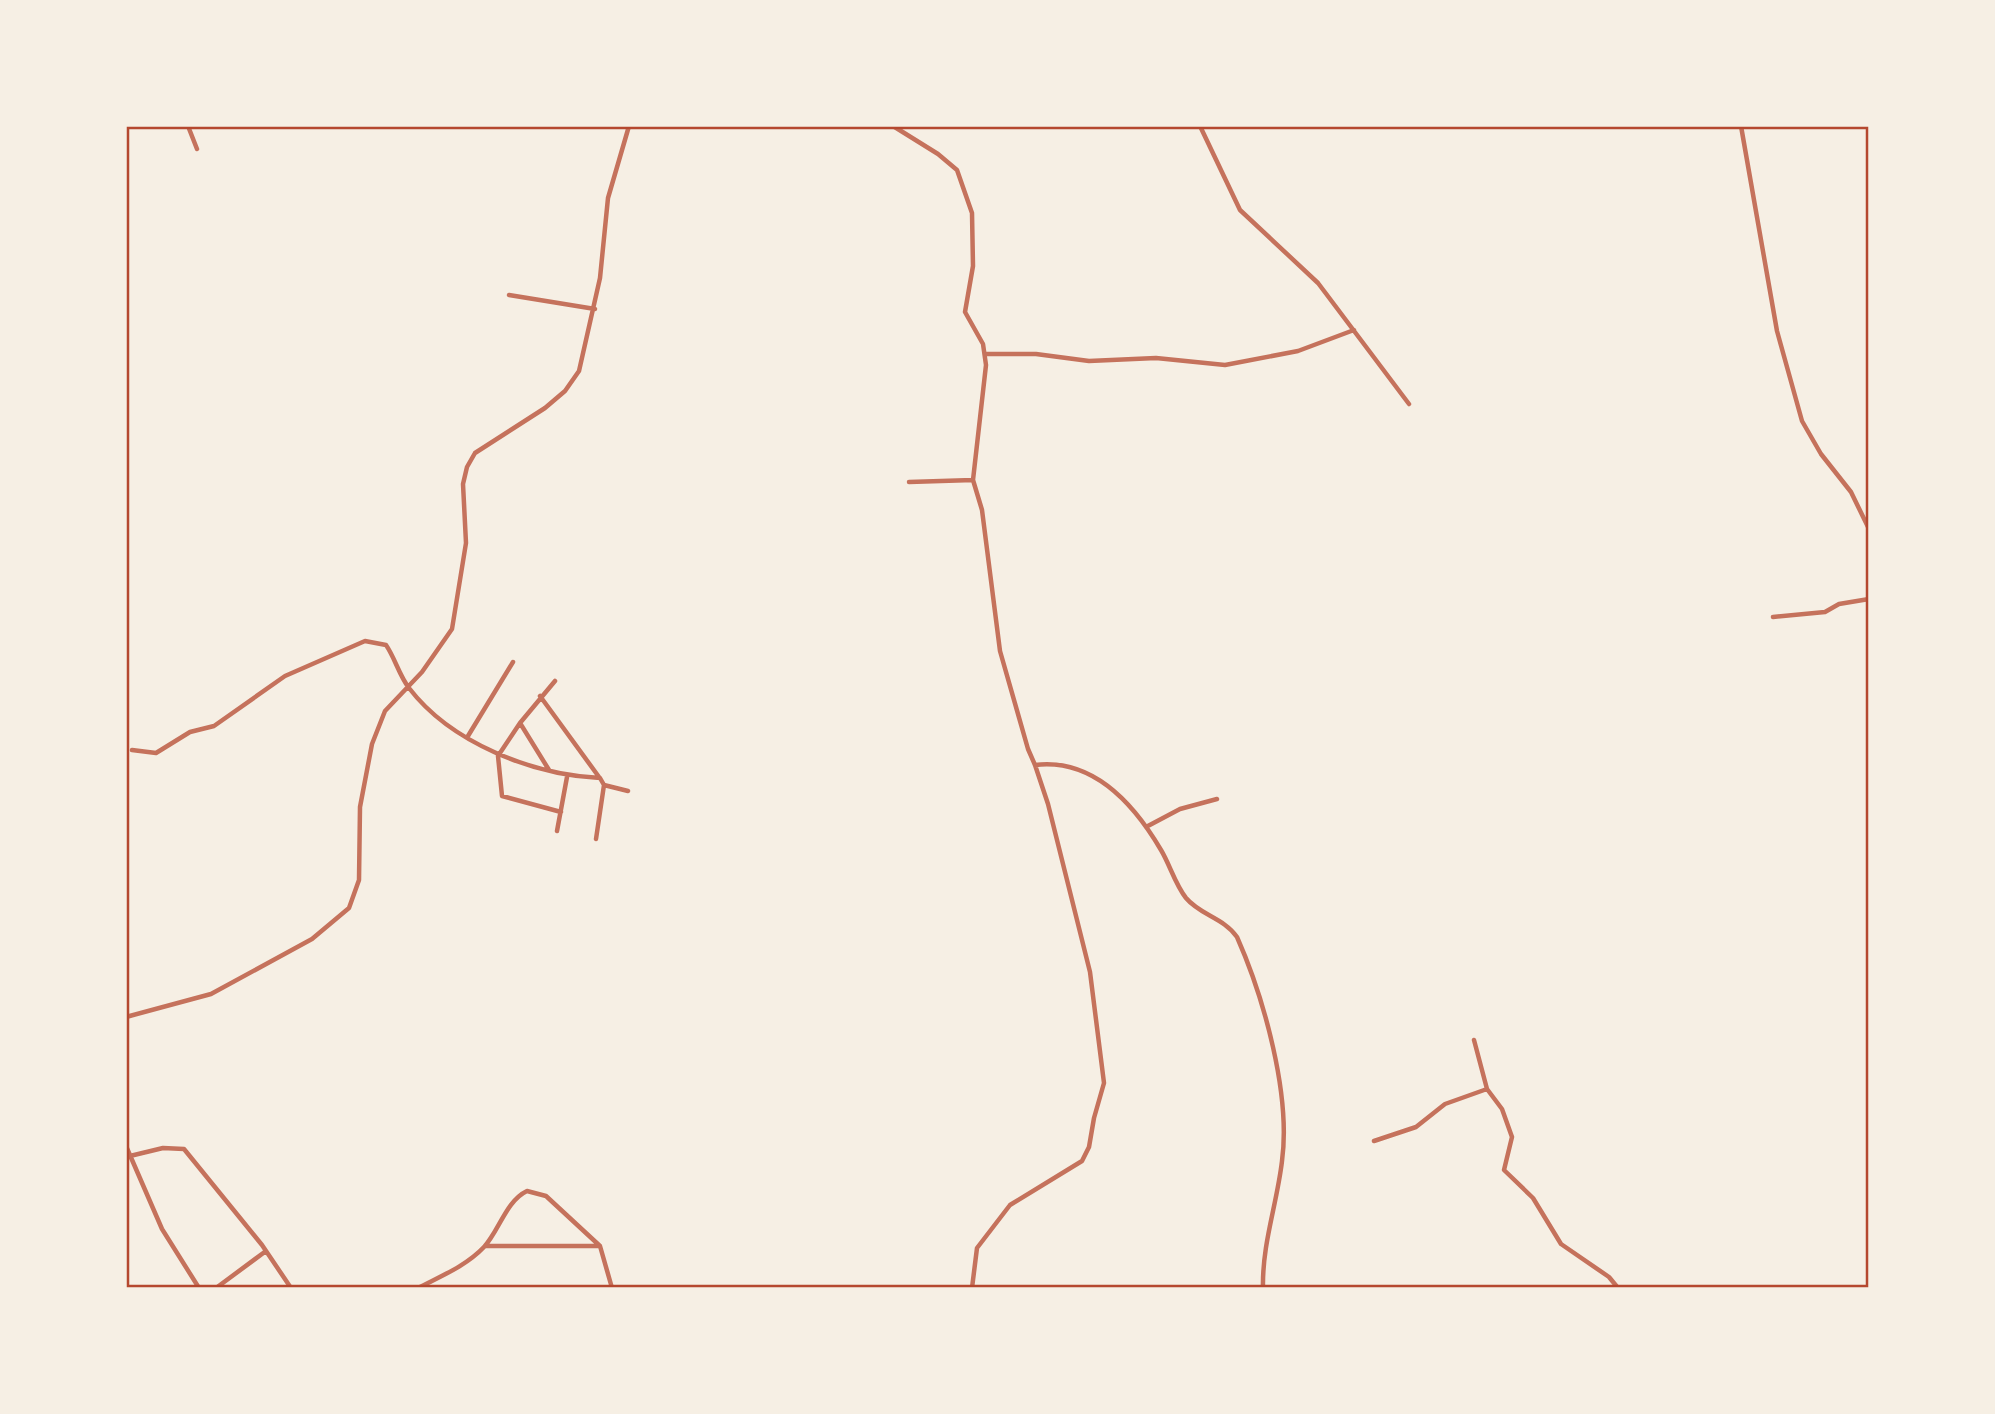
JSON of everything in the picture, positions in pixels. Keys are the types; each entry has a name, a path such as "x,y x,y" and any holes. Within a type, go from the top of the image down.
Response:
{"street":[{"path":"188,126 197,149"},
{"path":"126,1017 211,994 312,939 349,908 359,880 360,807 372,744 386,711 438,653 452,629 466,542 463,484 467,467 475,453 565,391 579,371 595,309 608,198 629,126"},
{"path":"893,126 957,170 972,213 973,266 965,312 980,338 985,354 985,383 973,480 982,510 1000,651 1018,722 1048,804 1090,972 1104,1083 1089,1147 1082,1161 1010,1205 977,1248 972,1288"},
{"path":"1200,126 1240,210 1313,277 1409,404"},
{"path":"1741,126 1777,331 1802,421 1821,454 1851,492 1869,529"},
{"path":"509,295 595,309"},
{"path":"985,354 1036,354 1101,361 1156,358 1226,365 1297,351 1354,330"},
{"path":"909,482 973,480"},
{"path":"1773,617 1825,612 1837,605 1869,599"},
{"path":"132,750 156,753 190,732 214,726 285,676 365,641 386,645 407,687 431,711 498,756 567,777 600,778"},
{"path":"468,736 513,663"},
{"path":"555,681 540,696 498,756 502,796 561,812"},
{"path":"540,696 604,785 596,839"},
{"path":"520,723 549,771"},
{"path":"1035,765 1063,764 1094,777 1121,794 1146,827 1186,897 1231,928 1237,937 1270,1033 1281,1098 1283,1153 1266,1239 1263,1288"},
{"path":"557,831 567,777"},
{"path":"604,785 628,791"},
{"path":"1146,827 1180,808 1217,799"},
{"path":"1474,1040 1487,1089 1502,1109 1512,1137 1504,1165 1507,1174 1533,1198 1560,1244 1609,1277 1618,1288"},
{"path":"1374,1141 1416,1127 1446,1104 1487,1089"},
{"path":"126,1146 162,1229 199,1288"},
{"path":"130,1156 173,1147 184,1150 266,1251 291,1288"},
{"path":"418,1288 463,1265 485,1246 515,1201 527,1191 547,1196 600,1245 612,1288"},
{"path":"485,1246 600,1245"},
{"path":"216,1288 266,1251"}]}
